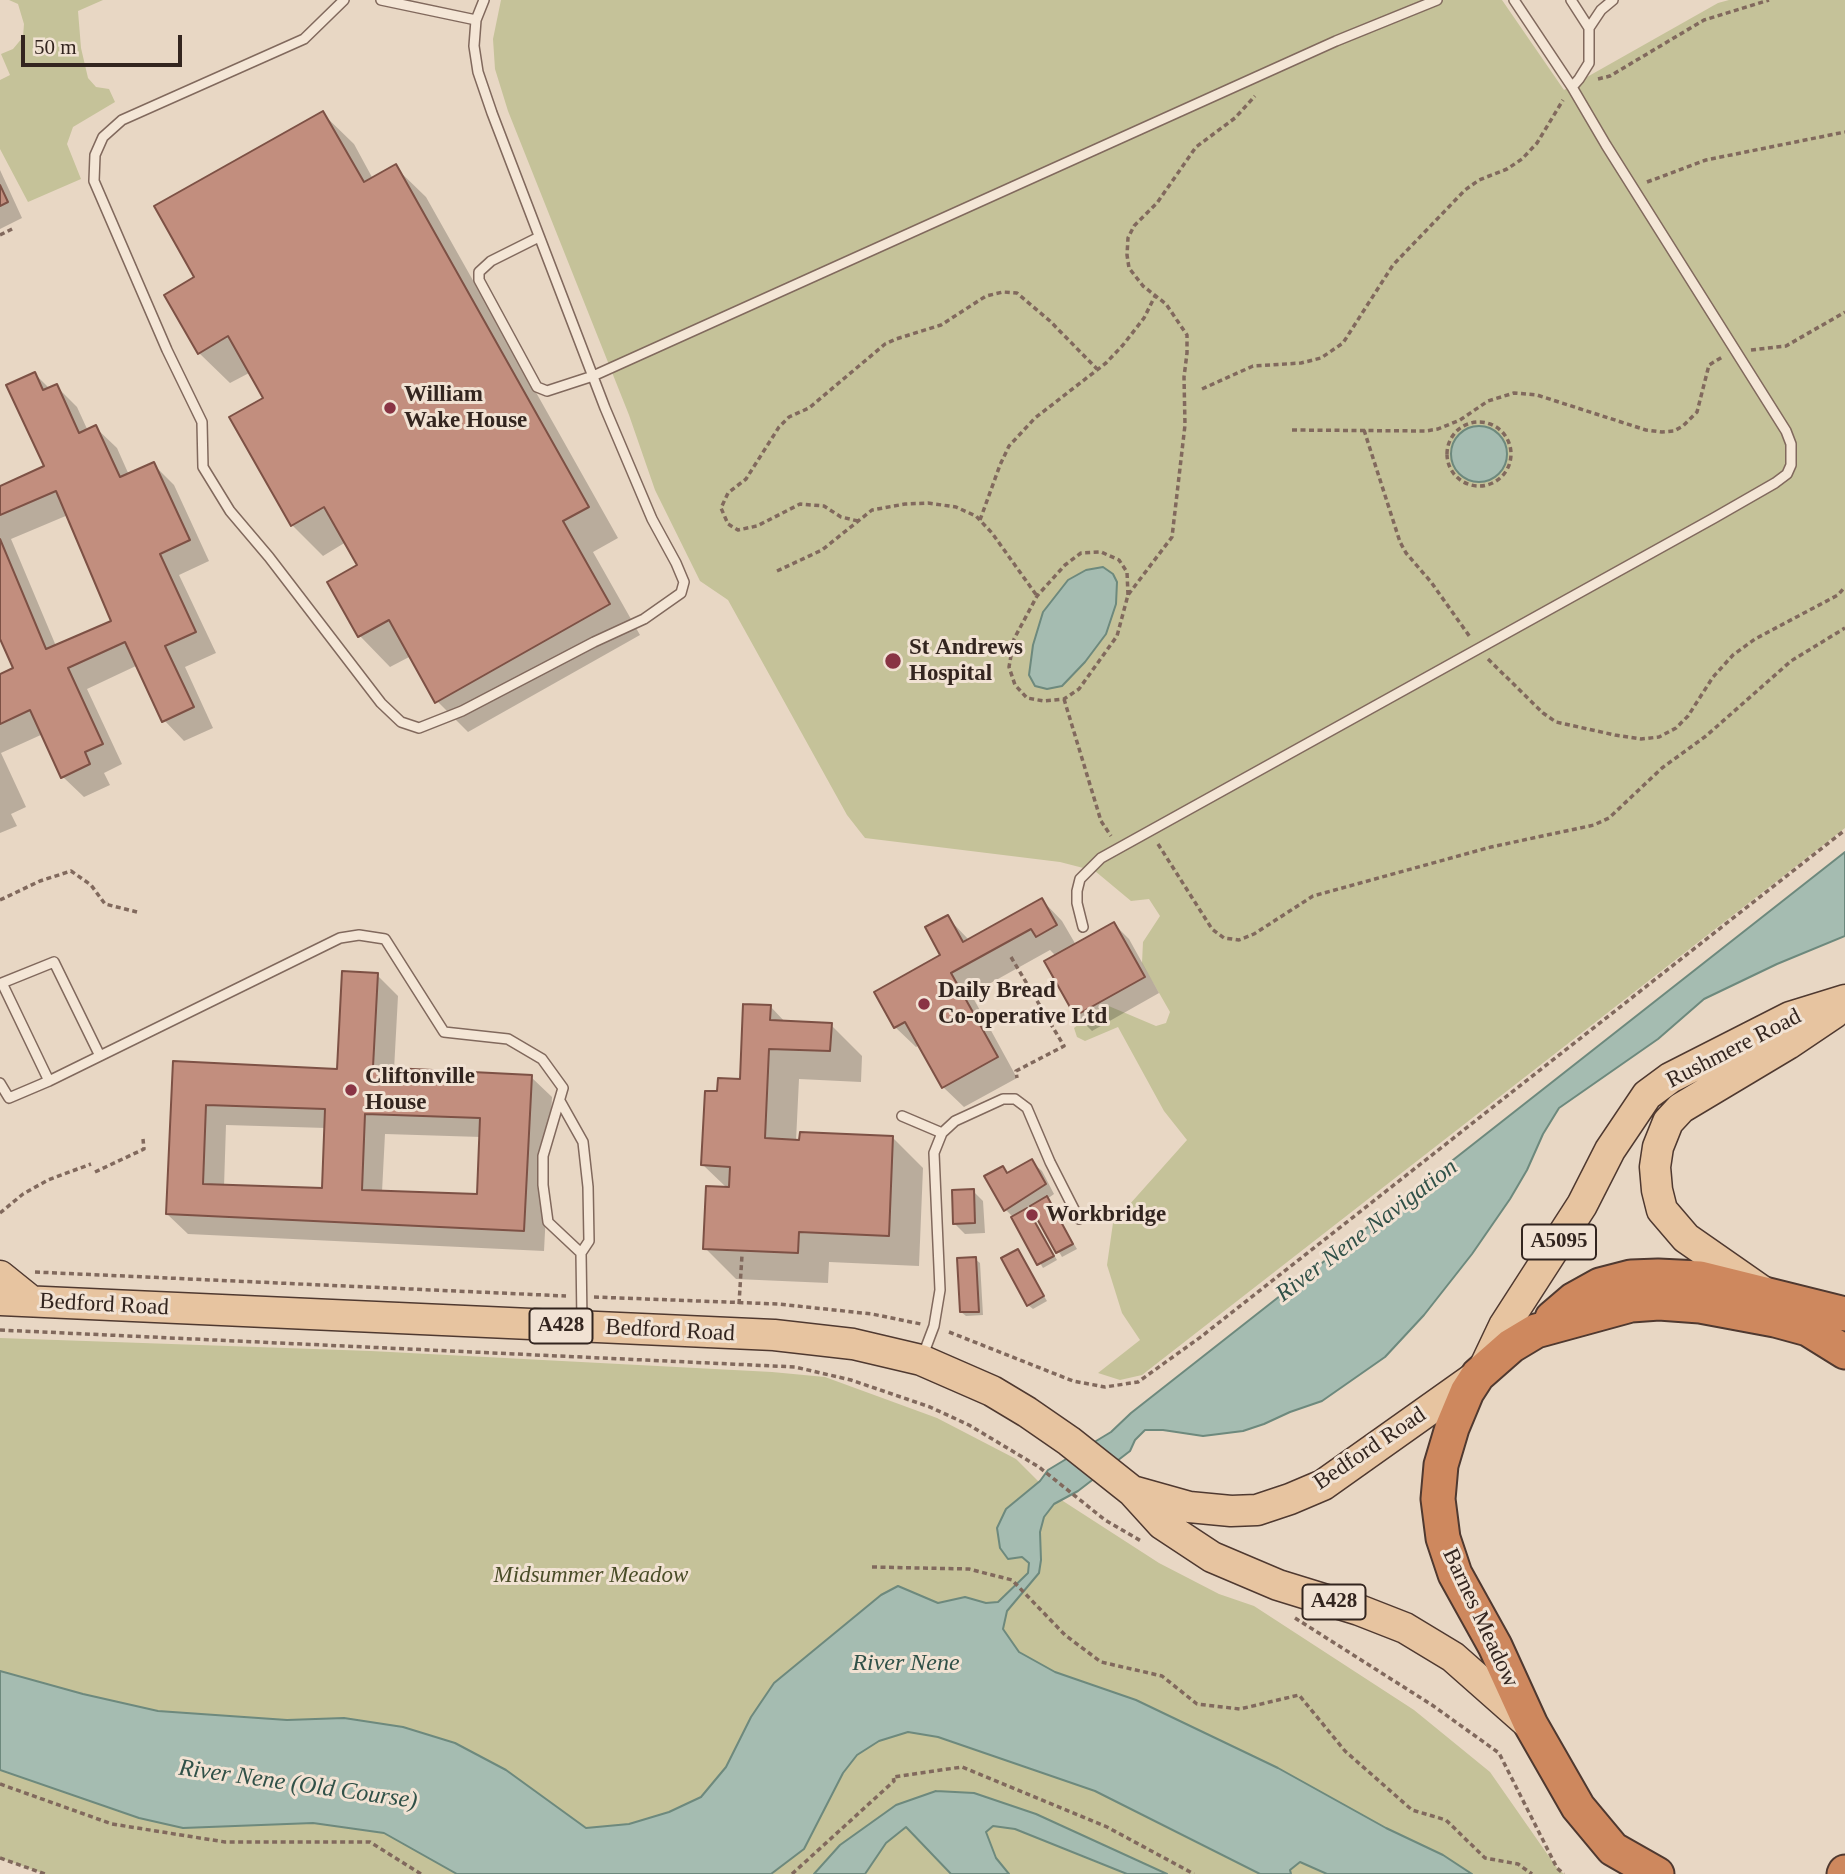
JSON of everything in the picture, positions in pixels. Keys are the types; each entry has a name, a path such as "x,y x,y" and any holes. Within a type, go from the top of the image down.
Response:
{"highway":[{"path":"1536,1331 1573,1300 1600,1284 1631,1277 1700,1278 1845,1314"},
{"name":"Barnes Meadow","path":"1657,1874 1613,1849 1578,1807 1531,1725 1495,1646 1455,1574 1443,1538 1438,1499 1441,1465 1467,1392 1482,1371 1536,1331 1631,1305 1659,1303 1740,1312 1808,1329 1845,1352"},
{"path":"1613,1849 1637,1874"}],"main road":[{"name":"Rushmere Road","path":"1482,1371 1504,1326 1583,1205 1610,1150 1647,1095 1670,1078 1790,1017 1845,1000"},
{"name":"Rushmere Road","path":"1808,1329 1766,1294 1686,1238 1662,1209 1655,1167 1662,1133 1681,1108 1788,1044 1845,1006"},
{"path":"13,1273 31,1301"},
{"name":"Bedford Road","path":"0,1300 774,1335 853,1344 921,1360 992,1391 1069,1441 1124,1485 1162,1524 1212,1557 1278,1585 1359,1610 1405,1628 1453,1657 1531,1725"},
{"name":"Bedford Road","path":"1124,1485 1189,1507 1231,1511 1257,1510 1322,1485 1482,1371"}],"lane":[{"path":"344,0 304,40 122,120 103,137 95,155 94,181 167,350 202,422 203,467 230,511 382,703 401,722 419,728 463,711 594,642 644,619 681,593 684,582 652,519 593,376 478,72 474,46 476,20 484,0"},
{"path":"381,0 476,20"},
{"path":"539,237 491,261 479,272 479,280 537,387 547,391 593,376 1271,70 1437,0"},
{"path":"1083,927 1077,903 1080,879 1101,858 1714,518 1787,474 1791,465 1791,444 1786,431 1572,87 1514,0"},
{"path":"1571,0 1589,28 1589,63 1572,87"},
{"path":"1589,28 1601,10 1613,0"},
{"path":"0,1083 9,1098 49,1081 340,938 359,934 385,939 444,1032 508,1039 542,1059 564,1088 543,1156 543,1185 548,1222 580,1253"},
{"path":"49,1081 2,983 54,962 100,1056"},
{"path":"921,1360 934,1326 940,1277 934,1153 942,1133 955,1122 1003,1099 1015,1099 1027,1108 1079,1219"},
{"path":"560,1101 583,1142 588,1187 589,1241 580,1253 582,1327"},
{"path":"902,1116 942,1133"}],"path":[{"path":"1202,389 1253,366 1301,363 1321,358 1343,343 1393,265 1465,190 1522,159 1537,143 1572,87 1610,76 1704,20 1769,0"},
{"path":"1128,595 1172,537 1185,425 1184,377 1187,353 1186,335 1166,304 1143,286 1129,268 1128,238 1134,226 1157,203 1196,147 1235,118 1261,89 1271,70"},
{"path":"1632,187 1678,173 1706,160 1845,132"},
{"path":"0,235 14,228"},
{"path":"858,521 841,517 824,506 800,504 757,526 738,530 728,524 721,509 728,493 746,479 779,427 789,417 809,408 885,344 941,325 986,296 1003,292 1017,293 1050,321 1097,369"},
{"path":"980,520 1009,446 1035,418 1123,345 1155,296"},
{"path":"1292,430 1426,431 1449,426 1488,401 1514,393 1537,395 1646,430 1674,431 1697,412 1709,365 1718,358 1735,352 1786,346 1845,312"},
{"path":"1460,420 1463,426"},
{"path":"1475,421 1486,422 1503,432 1508,441 1511,451 1506,471 1490,484 1479,487 1468,485 1458,480 1451,471 1448,461 1450,439 1463,426 1475,421"},
{"path":"1364,430 1400,542 1406,553 1432,582 1479,649 1536,706 1556,722 1641,739 1659,737 1676,728 1688,716 1713,677 1733,655 1755,639 1838,594 1845,587"},
{"path":"777,570 822,550 872,510 928,503 956,507 976,516 1037,596"},
{"path":"1101,552 1119,560 1127,572 1128,595 1117,636 1079,689 1064,699 1044,701 1027,698 1015,685 1009,667 1014,639 1037,596 1065,565 1081,553 1101,552"},
{"path":"1149,831 1212,929 1224,938 1240,940 1313,896 1491,847 1594,825 1609,818 1662,768 1706,736 1791,661 1845,628"},
{"path":"1064,699 1101,821 1119,848"},
{"path":"13,1273 778,1304 872,1314 934,1326 1073,1381 1105,1387 1138,1382 1202,1336 1845,830"},
{"path":"0,900 40,881 71,872 91,885 105,904 137,912"},
{"path":"1011,957 1063,1046 1016,1071 1017,1078"},
{"path":"95,1172 144,1149 142,1139"},
{"path":"0,1213 23,1194 48,1180 91,1164"},
{"path":"739,1304 742,1255"},
{"path":"0,1330 795,1367 851,1380 930,1407 970,1425 1039,1467 1105,1520 1152,1548"},
{"path":"872,1567 969,1569 1012,1580 1065,1635 1101,1662 1162,1676 1197,1704 1240,1709 1299,1695 1345,1751 1412,1810 1446,1820 1485,1858 1518,1864 1532,1874"},
{"path":"1293,1617 1432,1705 1499,1753 1562,1874"},
{"path":"792,1874 894,1781 892,1777 961,1767 1107,1827 1194,1874"},
{"path":"0,1784 112,1824 213,1840 370,1842 421,1874"},
{"path":"0,1858 45,1874"}],"green space":[{"path":"9,0 103,0 78,11 81,48 88,78 96,87 109,89 115,102 73,127 67,144 81,179 28,202 0,149 0,80 10,75 1,54 13,49 23,37 24,24 18,4"},
{"path":"501,0 1502,0 1564,90 1718,3 1729,0 1845,0 1845,828 1142,1375 1120,1380 1098,1373 1140,1340 1122,1313 1107,1265 1113,1223 1187,1140 1164,1111 1118,1027 1085,1041 1077,1037 1074,1028 1104,1004 1156,1026 1166,1023 1170,1012 1142,963 1143,942 1160,916 1149,899 1131,901 1095,871 1060,862 865,838 847,815 728,600 700,581 655,490 629,415 508,111 495,69 493,39"},
{"name":"Midsummer Meadow","path":"0,1338 371,1351 825,1377 937,1418 1016,1459 1049,1492 1159,1563 1219,1594 1254,1606 1414,1710 1490,1772 1557,1868 1564,1874 771,1874 804,1849 843,1773 857,1755 879,1741 908,1732 1008,1601 986,1604 965,1597 938,1603 898,1586 881,1595 774,1683 751,1717 726,1767 701,1797 669,1812 629,1824 586,1828 506,1770 344,1718 287,1720 158,1711 0,1671"},
{"path":"0,1770 139,1818 183,1828 313,1823 384,1833 457,1874 45,1874 0,1858"}],"water":[{"path":"1479,426 1490,428 1499,434 1505,443 1505,465 1499,474 1490,480 1479,482 1468,480 1459,474 1453,465 1451,454 1453,443 1459,434 1468,428"},
{"path":"1103,567 1113,574 1117,582 1116,604 1106,634 1062,686 1047,689 1035,686 1029,675 1033,645 1043,612 1068,580 1086,570"},
{"name":"River Nene","path":"1845,852 1845,936 1777,964 1704,999 1658,1039 1559,1108 1510,1199 1472,1254 1424,1315 1385,1357 1322,1401 1243,1431 1203,1436 1145,1430 1135,1440 1130,1451 1078,1491 1054,1504 1044,1517 1040,1532 1039,1573 1007,1611 1003,1629 1019,1652 1055,1672 1136,1700 1278,1768 1386,1828 1443,1855 1472,1874 1327,1874 1300,1862 1290,1870 1291,1874 1260,1874 1095,1791 938,1737 908,1732 879,1741 857,1755 843,1773 804,1849 771,1874 457,1874 384,1833 313,1823 183,1828 139,1818 0,1770 0,1671 158,1711 287,1720 344,1718 403,1727 455,1743 506,1770 586,1828 629,1824 669,1812 701,1797 726,1767 751,1717 774,1683 881,1595 898,1586 938,1603 965,1597 986,1603 998,1602 1028,1573 1029,1563 1022,1557 1008,1559 1000,1548 997,1528 1006,1509 1040,1481 1048,1470 1111,1432 1131,1413"},
{"path":"936,1791 974,1793 1036,1814 1167,1874 1127,1874 1015,1829 993,1826 986,1832 996,1858 1009,1874 951,1874 906,1827 886,1843 865,1874 814,1874 840,1845 896,1805"}],"building":[{"name":"William Wake House","path":"323,111 364,182 396,164 589,507 563,521 610,604 435,703 389,620 358,637 327,582 357,565 324,507 291,526 229,417 263,398 228,336 198,354 164,295 194,277 154,206"},
{"path":"0,185 8,202 0,206"},
{"path":"35,372 43,390 57,384 79,433 96,425 120,477 154,462 190,540 160,554 196,632 165,646 194,707 162,722 125,642 68,668 103,744 85,752 90,764 61,778 30,710 0,724 0,674 13,668 0,639 0,539 46,649 111,621 56,491 0,515 0,486 44,466 6,385"},
{"path":"1042,898 1057,925 1036,937 1031,929 951,973 998,1057 942,1088 905,1022 894,1028 874,992 940,955 925,927 948,915 963,942"},
{"path":"1114,922 1145,977 1075,1016 1044,961"},
{"name":"Cliftonville House","path":"342,971 378,973 373,1067 532,1075 524,1231 166,1214 173,1061 337,1069","holes":["206,1105 325,1109 322,1188 203,1184","365,1114 480,1118 477,1194 362,1190"]},
{"path":"743,1004 771,1005 770,1020 832,1023 830,1051 769,1049 765,1138 799,1140 800,1132 893,1136 889,1236 799,1232 798,1253 703,1249 706,1186 729,1187 730,1167 701,1165 705,1091 717,1091 718,1078 740,1079"},
{"path":"1032,1159 1046,1184 1004,1211 984,1176 1003,1166 1007,1173"},
{"path":"974,1189 975,1223 953,1224 952,1190"},
{"path":"1047,1196 1073,1244 1056,1253 1030,1206"},
{"path":"1027,1208 1054,1256 1037,1265 1011,1217"},
{"path":"1018,1249 1044,1296 1027,1306 1001,1258"},
{"path":"976,1257 979,1312 960,1312 957,1258"}],"place":[{"name":"William Wake House","path":"390,408"},
{"name":"St Andrews Hospital","path":"893,661"},
{"name":"Daily Bread Co-operative Ltd","path":"924,1004"},
{"name":"Cliftonville House","path":"351,1090"},
{"name":"Workbridge","path":"1032,1215"}],"water label":[{"name":"River Nene Navigation","path":"1367,1231"},
{"name":"River Nene (Old Course)","path":"298,1785"}]}
